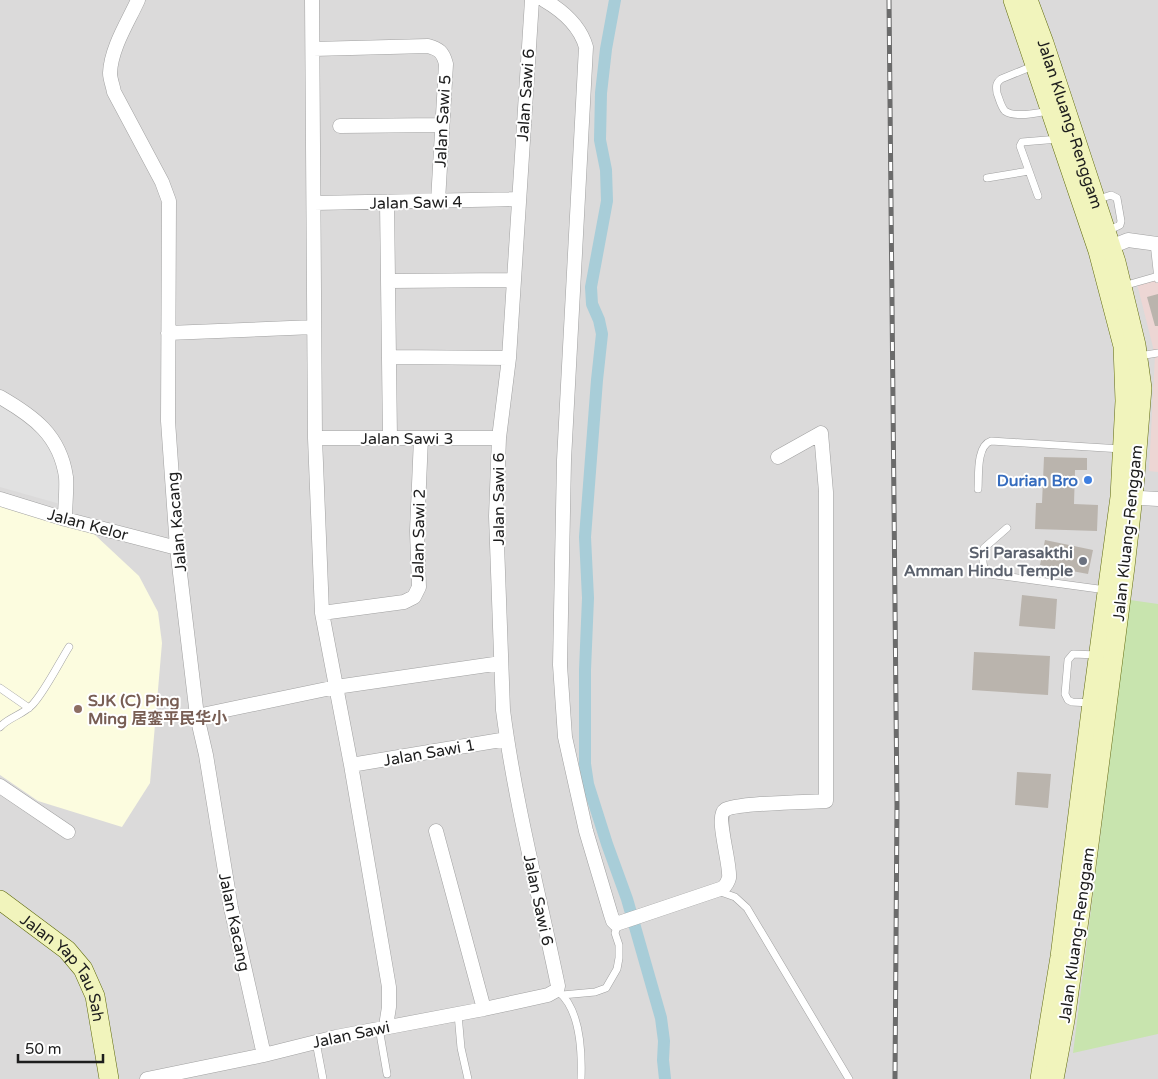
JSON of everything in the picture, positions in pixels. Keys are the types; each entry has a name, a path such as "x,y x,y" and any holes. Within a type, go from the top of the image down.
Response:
{"main road":[{"name":"Jalan Kluang-Renggam","path":"1013,0 1043,62"},
{"name":"Jalan Kluang-Renggam","path":"1028,0 1043,62 1058,109 1096,200 1105,243 1123,346 1125,401 1123,449 1126,497"},
{"name":"Jalan Kluang-Renggam","path":"1054,1079 1065,1020 1081,907 1106,656 1142,388 1138,356 1123,286 1060,139 1058,109"},
{"name":"Jalan Kluang-Renggam","path":"1040,1079 1060,958 1092,703 1106,656"},
{"name":"Jalan Yap Tau Sah","path":"0,900 67,950 83,969 95,996 109,1079"}],"street":[{"name":"Jalan Kacang","path":"138,0 115,49 110,72 114,92 162,182 169,201 168,421 177,548 197,716 206,755 231,908 264,1055"},
{"path":"312,0 315,438 322,613 351,765 389,987 389,1007 382,1027"},
{"name":"Jalan Sawi 6","path":"532,0 509,358 499,438 496,516 503,710 514,784 558,992"},
{"path":"544,0 575,25 582,35 586,47 564,460 560,665 565,737 586,831 613,921 627,921 723,888 729,877 721,824 722,813 725,810 776,803 826,801 826,492 821,433 778,457"},
{"name":"Jalan Sawi 5","path":"313,49 428,46 437,48 444,55 446,64 438,201"},
{"path":"340,126 442,125"},
{"name":"Jalan Sawi 4","path":"314,204 518,199"},
{"path":"387,202 390,438"},
{"path":"1105,243 1128,240 1156,244"},
{"path":"389,281 513,280"},
{"path":"168,333 314,327"},
{"path":"390,357 509,358"},
{"path":"0,397 18,407 47,430 59,452 66,477 65,519"},
{"name":"Jalan Sawi 3","path":"315,438 499,438"},
{"name":"Jalan Sawi 2","path":"322,613 404,602 414,597 419,587 417,532 421,438"},
{"path":"1126,497 1158,499"},
{"name":"Jalan Kelor","path":"0,499 65,519 177,548"},
{"path":"197,716 336,687 501,663"},
{"name":"Jalan Sawi 1","path":"351,765 507,739"},
{"path":"0,786 68,832"},
{"path":"436,831 484,1009"},
{"name":"Jalan Sawi","path":"147,1079 264,1055 316,1041 382,1027 484,1009 558,992"}],"lane":[{"path":"1043,62 1001,79 997,82 996,87 998,94 1004,110 1008,112 1031,114 1058,109"},
{"path":"1038,196 1020,143 1060,139"},
{"path":"987,178 1029,171"},
{"path":"1123,286 1158,277 1156,244"},
{"path":"1138,356 1158,352"},
{"path":"978,489 981,450 986,443 991,441 1123,449"},
{"path":"1008,528 984,548 984,571 988,574 1115,591"},
{"path":"0,727 4,722 22,714 33,704 69,647"},
{"path":"1092,703 1068,700 1065,694 1068,660 1073,654 1106,656"},
{"path":"0,688 29,708"},
{"path":"718,891 735,897 747,908 849,1079"},
{"path":"558,992 595,992 606,988 617,969 619,958 619,945 615,933 627,921"},
{"path":"558,992 570,1008 579,1031 581,1079"},
{"path":"458,1014 468,1079"},
{"path":"382,1027 387,1074"},
{"path":"316,1041 323,1079"}],"shaded area":[{"path":"0,0 1158,0 1158,1079 0,1079"},
{"path":"1158,274 1158,472 1149,471 1155,355 1136,280"},
{"path":"0,401 44,435 55,453 61,479 60,504 0,487"},
{"name":"SJK (C) Ping Ming 居銮平民华小","path":"0,504 94,534 139,576 158,612 162,643 150,783 122,827 38,801 0,775"}],"green space":[{"path":"1130,600 1158,604 1158,1034 1073,1053"}],"building":[{"path":"1158,294 1158,326 1155,326 1147,297"},
{"path":"1044,457 1087,458 1087,470 1075,470 1074,504 1098,505 1097,531 1035,529 1036,503 1042,503"},
{"path":"1045,540 1093,550 1088,574 1040,565"},
{"path":"1022,595 1057,599 1055,629 1019,626"},
{"path":"974,652 1050,656 1048,695 972,690"},
{"path":"1017,772 1051,774 1048,808 1015,805"}],"waterway":[{"path":"615,0 606,49 601,93 600,140 606,170 607,201 591,287 592,304 599,320 602,334 585,537 588,598 585,670 585,764 588,784 627,899 661,1018 665,1079"}],"railway":[{"path":"889,0 897,805 895,1079"}],"place":[{"name":"Durian Bro","path":"1088,480"},
{"name":"Sri Parasakthi Amman Hindu Temple","path":"1083,561"},
{"name":"SJK (C) Ping Ming 居銮平民华小","path":"78,709"}]}
